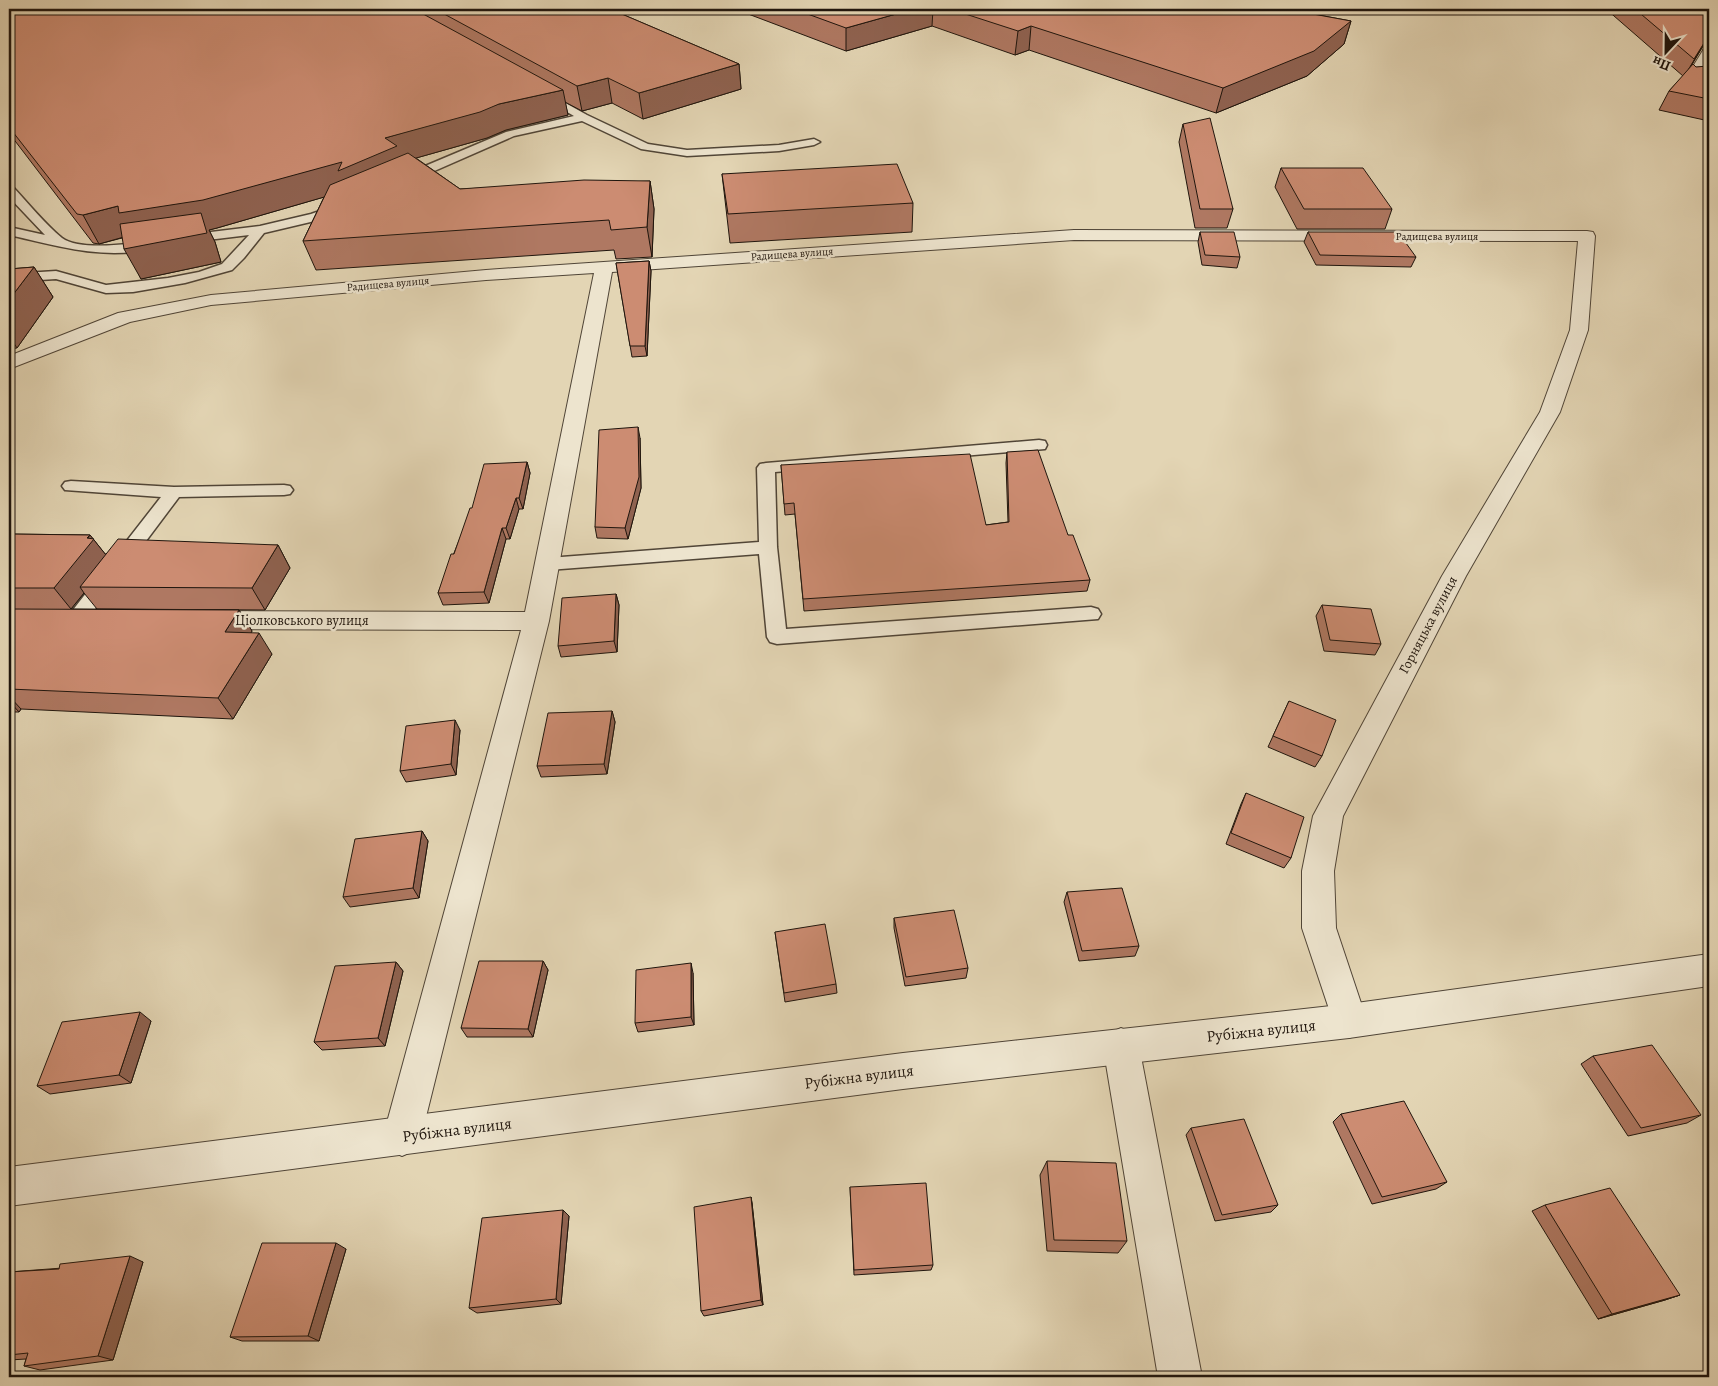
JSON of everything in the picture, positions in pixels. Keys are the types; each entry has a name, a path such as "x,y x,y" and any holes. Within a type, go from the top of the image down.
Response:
{"street":[{"path":"1691,82 1709,50"},
{"name":"Радищева вулиця","path":"9,363 125,317 211,300 486,275 1074,235 1587,236"},
{"name":"Горняцька вулиця","path":"1349,1021 1319,928 1318,870 1328,816 1454,576 1550,412 1579,330 1587,236"},
{"path":"402,1137 536,621 604,268"},
{"path":"66,620 106,620"},
{"name":"Ціолковського вулиця","path":"186,620 536,621"},
{"name":"Рубіжна вулиця","path":"9,1187 903,1071 1349,1021 1709,970"},
{"path":"1121,1046 1180,1377"}],"lane":[{"path":"536,89 583,117 645,147 687,153 779,148 814,142"},
{"path":"395,184 510,134 583,117"},
{"path":"9,190 62,244"},
{"path":"9,231 89,249 127,249 260,230 315,217 353,203"},
{"path":"9,278 60,275 78,280 89,287 107,289 183,279 228,266 260,230"},
{"path":"1039,446 766,468 768,547 777,637 1091,614"},
{"path":"71,486 174,492 284,490"},
{"path":"66,620 174,492"},
{"path":"548,564 768,547"}],"building":[{"path":"9,9 414,9 563,90 499,104 480,112 385,138 397,146 338,171 342,162 203,200 119,213 118,206 83,215 77,214 9,127"},
{"path":"435,9 610,9 739,64 639,93 608,78 577,86"},
{"path":"794,9 914,9 846,28"},
{"path":"950,9 1286,9 1351,21 1314,51 1223,88 1031,26 1018,31"},
{"path":"1635,9 1709,9 1709,35 1694,59"},
{"path":"1693,64 1696,67 1708,66 1709,64 1709,99 1669,91"},
{"path":"1210,118 1233,209 1200,209 1183,124"},
{"path":"408,153 460,189 584,180 650,181 647,227 611,230 609,220 303,241 330,185"},
{"path":"897,164 913,203 728,214 722,174"},
{"path":"1281,168 1363,168 1392,209 1304,209"},
{"path":"201,213 207,233 124,249 120,224"},
{"path":"1200,232 1234,232 1240,257 1205,255"},
{"path":"1308,232 1398,232 1416,257 1320,255"},
{"path":"649,261 645,346 630,346 616,263"},
{"path":"34,267 9,300 9,269"},
{"path":"638,427 639,477 625,528 595,527 599,430"},
{"path":"1038,450 1068,535 1073,535 1090,580 803,599 794,503 784,504 781,465 970,454 986,525 1009,522 1007,452"},
{"path":"527,462 519,498 516,498 506,528 502,528 484,592 438,593 451,554 454,554 470,508 472,508 484,464"},
{"path":"9,534 90,535 87,538 94,539 54,588 9,588"},
{"path":"118,539 278,545 252,588 80,587"},
{"path":"616,594 614,641 558,646 562,598"},
{"path":"1322,605 1371,609 1381,644 1330,640"},
{"path":"9,609 239,610 225,632 259,633 218,698 9,689"},
{"path":"1289,701 1336,720 1322,756 1273,736"},
{"path":"612,711 604,764 537,766 548,713"},
{"path":"455,720 451,764 400,771 406,726"},
{"path":"1246,793 1304,817 1291,858 1231,833"},
{"path":"422,831 413,888 343,897 355,839"},
{"path":"1122,888 1139,946 1082,951 1067,892"},
{"path":"954,910 968,968 906,977 894,918"},
{"path":"825,924 836,984 784,993 775,932"},
{"path":"479,961 543,961 528,1029 461,1028"},
{"path":"396,962 378,1038 314,1042 335,966"},
{"path":"691,963 691,1017 635,1023 636,970"},
{"path":"140,1012 119,1075 37,1086 62,1022"},
{"path":"1652,1045 1701,1115 1641,1128 1593,1056"},
{"path":"1404,1101 1447,1182 1382,1197 1341,1114"},
{"path":"1244,1119 1278,1205 1222,1215 1191,1128"},
{"path":"1047,1161 1116,1163 1127,1241 1054,1240"},
{"path":"926,1183 933,1265 854,1270 850,1187"},
{"path":"1610,1188 1680,1295 1612,1314 1545,1205"},
{"path":"751,1197 761,1300 701,1311 694,1207"},
{"path":"563,1210 556,1299 469,1308 482,1218"},
{"path":"262,1243 336,1243 308,1336 230,1337"},
{"path":"130,1256 98,1356 24,1366 28,1353 9,1355 9,1272 59,1269 60,1264"}]}
